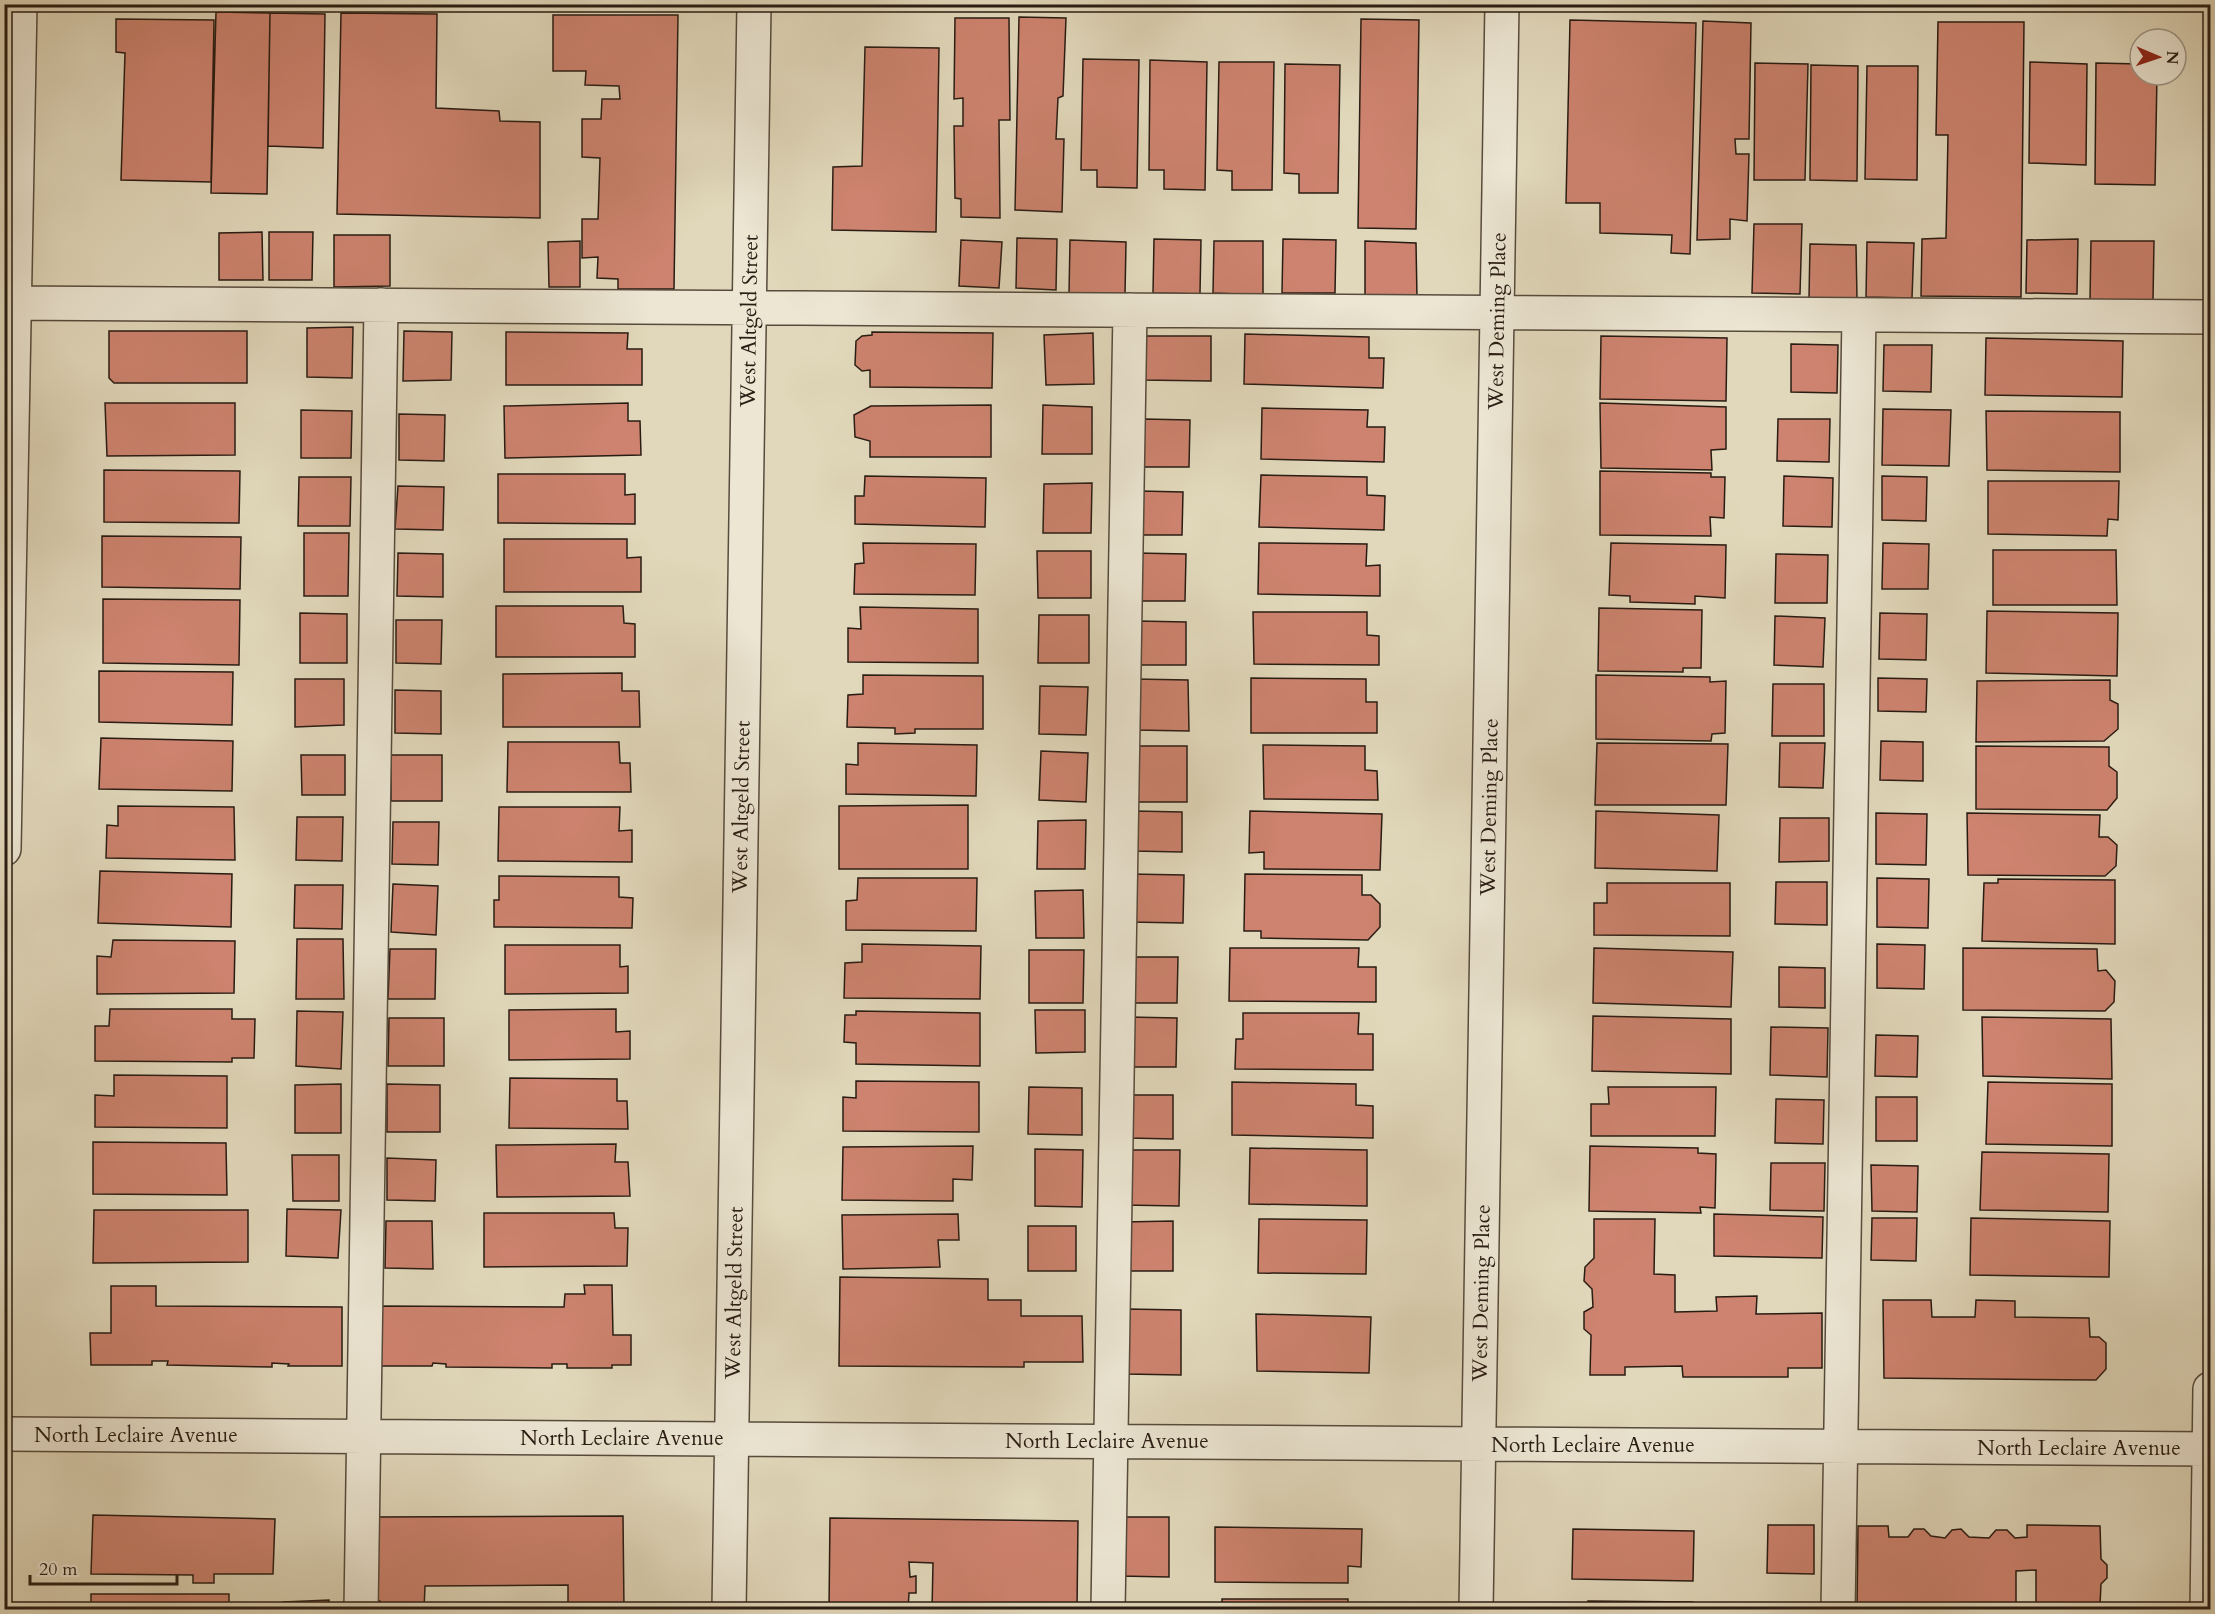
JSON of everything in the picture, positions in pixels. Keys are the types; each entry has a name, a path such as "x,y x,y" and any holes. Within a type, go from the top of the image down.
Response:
{"street":[{"path":"4,849 9,303 20,4"},
{"name":"West Altgeld Street","path":"729,1610 754,4"},
{"name":"West Deming Place","path":"1476,1610 1502,4"},
{"path":"9,303 2211,317"},
{"path":"361,1610 381,305"},
{"path":"1108,1610 1130,310"},
{"path":"1838,1610 1859,315"},
{"path":"2207,1610 2211,1389"},
{"name":"North Leclaire Avenue","path":"4,1434 2210,1449"}],"building":[{"path":"216,12 270,13 267,194 211,193"},
{"path":"270,13 325,14 323,148 268,146"},
{"path":"341,13 437,14 436,108 499,111 500,121 540,122 540,218 337,214"},
{"path":"553,15 678,15 674,289 618,289 618,279 597,278 598,257 582,258 582,219 598,219 600,158 582,157 582,119 601,119 602,99 620,99 619,86 585,85 586,71 553,71"},
{"path":"1019,17 1066,18 1063,96 1058,98 1056,139 1064,139 1062,212 1015,210"},
{"path":"955,18 1009,18 1010,120 999,120 1000,218 961,217 961,199 955,198 954,126 963,126 963,98 954,99"},
{"path":"116,19 214,20 211,182 121,180 125,53 116,52"},
{"path":"1361,19 1419,20 1416,229 1358,228"},
{"path":"1570,20 1696,23 1690,254 1671,253 1672,235 1600,233 1600,203 1566,203"},
{"path":"1703,21 1751,23 1749,139 1735,139 1736,154 1749,154 1747,221 1730,219 1730,239 1697,240"},
{"path":"1938,22 2024,22 2021,297 1921,296 1922,239 1946,238 1948,135 1936,135"},
{"path":"865,47 939,48 936,232 832,230 833,167 862,166"},
{"path":"1083,59 1139,60 1137,188 1097,187 1097,170 1081,170"},
{"path":"1150,60 1207,62 1205,190 1164,189 1164,170 1149,170"},
{"path":"1219,62 1274,62 1272,190 1232,190 1232,171 1217,170"},
{"path":"2030,62 2087,64 2086,165 2029,163"},
{"path":"1755,63 1808,64 1805,180 1754,180"},
{"path":"2096,63 2128,64 2128,87 2157,87 2155,185 2095,184"},
{"path":"1285,64 1340,65 1338,193 1299,193 1299,174 1284,173"},
{"path":"1811,65 1858,66 1857,181 1810,180"},
{"path":"1867,66 1918,66 1917,180 1865,179"},
{"path":"1754,224 1802,224 1800,294 1752,293"},
{"path":"262,232 263,280 219,280 219,233"},
{"path":"269,232 313,232 312,280 269,280"},
{"path":"334,235 390,235 390,286 334,287"},
{"path":"1017,238 1057,239 1056,290 1016,288"},
{"path":"1154,239 1201,240 1200,294 1153,293"},
{"path":"1283,239 1336,240 1335,293 1282,293"},
{"path":"2078,239 2077,294 2026,293 2027,240"},
{"path":"961,240 1002,242 999,288 959,286"},
{"path":"1070,240 1126,242 1125,295 1069,294"},
{"path":"580,241 580,287 549,287 548,242"},
{"path":"1214,241 1263,241 1263,295 1213,293"},
{"path":"1365,241 1416,243 1417,298 1365,296"},
{"path":"2091,241 2154,241 2153,300 2090,300"},
{"path":"1867,242 1914,243 1912,298 1866,297"},
{"path":"1810,244 1856,245 1857,299 1809,298"},
{"path":"353,327 352,378 307,377 307,328"},
{"path":"109,331 247,331 247,383 114,383 109,378"},
{"path":"404,331 452,332 451,380 403,381"},
{"path":"506,332 628,333 627,349 642,349 642,385 506,385"},
{"path":"872,332 993,333 992,388 870,387 870,370 862,371 855,365 856,341 862,336 872,335"},
{"path":"1093,333 1094,384 1046,385 1044,335"},
{"path":"1245,334 1369,337 1369,358 1384,358 1383,388 1244,384"},
{"path":"1142,336 1211,336 1211,381 1142,380"},
{"path":"1601,336 1727,338 1726,401 1600,399"},
{"path":"1986,338 2123,341 2122,397 1985,395"},
{"path":"1791,344 1838,345 1837,393 1791,392"},
{"path":"1884,345 1932,345 1931,392 1883,391"},
{"path":"105,403 235,403 235,455 107,456"},
{"path":"628,403 628,421 640,421 641,455 505,458 504,406"},
{"path":"1600,403 1726,407 1726,449 1711,450 1712,470 1601,468"},
{"path":"991,405 991,457 870,457 870,441 855,437 854,415 871,406"},
{"path":"1043,405 1092,407 1092,454 1042,454"},
{"path":"1262,408 1368,410 1367,427 1385,427 1384,462 1261,459"},
{"path":"1883,409 1951,410 1949,466 1882,465"},
{"path":"301,410 352,411 351,458 301,458"},
{"path":"1986,411 2120,412 2120,472 1987,470"},
{"path":"399,414 445,415 444,461 399,460"},
{"path":"1144,419 1190,420 1189,467 1144,467"},
{"path":"1778,419 1830,419 1829,462 1777,461"},
{"path":"104,470 240,471 239,523 104,522"},
{"path":"1600,471 1711,473 1711,477 1725,477 1724,518 1710,517 1711,536 1600,535"},
{"path":"498,474 625,474 625,495 635,494 635,524 498,523"},
{"path":"1261,475 1367,477 1367,495 1385,496 1384,530 1259,527"},
{"path":"865,476 986,478 985,527 855,524 855,496 864,496"},
{"path":"1784,476 1833,478 1832,527 1783,526"},
{"path":"1882,476 1927,477 1926,521 1882,520"},
{"path":"299,477 351,477 350,526 298,526"},
{"path":"1988,481 2119,481 2118,520 2108,519 2107,536 1988,534"},
{"path":"1092,483 1091,533 1043,533 1044,484"},
{"path":"398,486 444,487 443,530 395,529"},
{"path":"1140,491 1183,492 1182,535 1139,535"},
{"path":"304,533 349,533 348,596 304,596"},
{"path":"102,536 241,537 240,589 102,587"},
{"path":"504,539 627,539 627,558 641,557 641,592 504,592"},
{"path":"863,543 976,544 975,595 854,594 855,564 864,563"},
{"path":"1259,543 1367,544 1366,566 1380,565 1380,596 1258,594"},
{"path":"1611,543 1726,545 1725,598 1695,596 1695,604 1630,602 1630,596 1609,595"},
{"path":"1883,543 1929,544 1928,589 1882,589"},
{"path":"1993,550 2116,550 2117,605 1993,605"},
{"path":"1037,551 1091,551 1091,598 1038,598"},
{"path":"398,553 443,554 443,597 397,596"},
{"path":"1136,553 1186,554 1185,601 1136,601"},
{"path":"1776,554 1828,555 1827,603 1775,603"},
{"path":"103,599 240,600 239,665 103,663"},
{"path":"496,606 623,606 624,623 635,624 635,657 496,657"},
{"path":"860,607 978,609 978,663 848,662 848,628 861,629"},
{"path":"1599,608 1702,610 1701,668 1683,668 1683,672 1598,671"},
{"path":"1987,611 2118,613 2117,676 1986,673"},
{"path":"1253,612 1367,612 1367,635 1379,636 1379,665 1254,664"},
{"path":"300,613 347,614 347,663 300,663"},
{"path":"1880,613 1927,614 1926,660 1879,659"},
{"path":"1039,615 1089,615 1089,663 1038,663"},
{"path":"1775,616 1825,618 1823,667 1774,665"},
{"path":"396,620 442,620 441,664 396,663"},
{"path":"1138,621 1186,622 1186,665 1137,665"},
{"path":"99,671 233,672 232,725 99,722"},
{"path":"622,673 622,691 639,691 640,727 503,727 503,674"},
{"path":"863,675 983,676 983,729 915,729 915,733 895,734 895,728 847,727 848,695 863,694"},
{"path":"1596,675 1710,677 1710,682 1726,681 1725,733 1712,734 1711,741 1596,739"},
{"path":"1251,678 1366,679 1366,702 1377,702 1377,733 1251,733"},
{"path":"1878,678 1927,679 1926,712 1878,711"},
{"path":"295,679 344,679 344,725 295,727"},
{"path":"1134,679 1188,680 1189,731 1135,730"},
{"path":"2110,680 2110,700 2118,704 2118,729 2104,741 1976,742 1977,681"},
{"path":"1773,684 1824,684 1824,736 1772,736"},
{"path":"1040,686 1088,687 1086,735 1039,734"},
{"path":"395,690 441,691 441,734 395,733"},
{"path":"101,738 233,741 232,791 99,789"},
{"path":"1881,741 1923,742 1923,781 1880,780"},
{"path":"508,742 619,742 620,763 630,763 631,792 507,792"},
{"path":"858,743 977,745 976,796 846,794 846,764 858,765"},
{"path":"1597,743 1728,744 1726,805 1595,805"},
{"path":"1780,743 1825,743 1823,788 1779,787"},
{"path":"1263,745 1365,746 1365,770 1377,771 1378,800 1264,799"},
{"path":"1135,746 1187,746 1187,802 1133,802"},
{"path":"1976,746 2109,747 2109,766 2117,772 2117,798 2107,810 1976,809"},
{"path":"1041,751 1088,753 1086,802 1039,800"},
{"path":"301,755 345,755 345,795 302,795"},
{"path":"391,755 442,755 442,801 391,801"},
{"path":"968,805 968,869 839,869 839,806"},
{"path":"118,806 234,807 235,860 106,858 107,825 118,826"},
{"path":"499,807 620,807 619,831 632,830 632,862 498,861"},
{"path":"1134,811 1182,812 1182,852 1133,851"},
{"path":"1250,811 1382,814 1380,870 1264,869 1264,852 1249,853"},
{"path":"1596,811 1719,815 1717,871 1595,868"},
{"path":"1876,813 1927,814 1926,865 1876,864"},
{"path":"1967,813 2100,815 2099,837 2108,837 2117,845 2116,866 2105,876 1968,875"},
{"path":"297,817 343,817 342,861 296,860"},
{"path":"1780,818 1829,818 1829,861 1779,862"},
{"path":"1086,820 1085,869 1037,869 1038,821"},
{"path":"393,822 439,822 438,865 392,864"},
{"path":"100,871 232,874 231,927 98,923"},
{"path":"1130,874 1184,875 1183,923 1129,922"},
{"path":"1245,874 1362,875 1362,895 1371,895 1380,904 1380,927 1368,940 1261,938 1261,931 1244,931"},
{"path":"499,876 619,877 619,897 633,898 632,928 494,927 494,900 499,900"},
{"path":"858,878 977,878 976,931 846,930 846,901 857,900"},
{"path":"1877,878 1929,879 1928,928 1877,927"},
{"path":"1998,879 2115,880 2115,944 1982,941 1984,883 1998,883"},
{"path":"1776,882 1827,882 1827,925 1775,924"},
{"path":"1607,883 1730,883 1730,936 1594,935 1594,903 1607,903"},
{"path":"393,884 438,886 436,935 391,932"},
{"path":"295,885 343,885 342,929 294,928"},
{"path":"1083,890 1084,938 1036,938 1035,891"},
{"path":"297,939 343,939 344,999 296,999"},
{"path":"113,940 235,941 234,993 97,994 97,956 111,957"},
{"path":"862,944 981,946 980,999 844,998 845,963 862,962"},
{"path":"1877,944 1925,945 1924,989 1877,988"},
{"path":"505,945 620,945 620,967 628,966 628,993 505,994"},
{"path":"1230,948 1359,948 1358,967 1376,967 1376,1002 1229,1001"},
{"path":"1594,948 1733,952 1731,1007 1593,1003"},
{"path":"1963,948 2097,949 2098,971 2106,970 2115,981 2114,1002 2105,1011 1963,1010"},
{"path":"390,949 436,949 435,999 388,999"},
{"path":"1029,950 1084,950 1083,1003 1029,1003"},
{"path":"1131,957 1178,957 1177,1003 1130,1003"},
{"path":"1779,967 1825,968 1825,1008 1779,1007"},
{"path":"110,1009 232,1009 232,1019 255,1019 254,1058 232,1058 232,1062 95,1061 95,1026 109,1026"},
{"path":"616,1009 616,1032 630,1031 630,1059 509,1060 509,1010"},
{"path":"1035,1010 1085,1010 1085,1052 1036,1053"},
{"path":"297,1011 343,1012 341,1069 296,1066"},
{"path":"856,1011 980,1013 980,1066 856,1064 856,1043 844,1042 845,1015 856,1015"},
{"path":"1243,1013 1359,1013 1358,1034 1373,1034 1373,1070 1235,1069 1236,1039 1243,1039"},
{"path":"1593,1016 1731,1019 1731,1074 1592,1071"},
{"path":"1128,1017 1177,1018 1176,1067 1127,1067"},
{"path":"1982,1017 2111,1019 2112,1079 1983,1076"},
{"path":"389,1018 444,1018 444,1066 388,1066"},
{"path":"1771,1027 1828,1028 1827,1077 1770,1075"},
{"path":"1876,1035 1918,1036 1917,1077 1875,1076"},
{"path":"114,1075 227,1076 227,1128 95,1127 95,1095 114,1096"},
{"path":"510,1078 617,1079 617,1101 627,1101 628,1129 509,1128"},
{"path":"856,1081 979,1082 979,1132 843,1131 843,1097 856,1098"},
{"path":"1232,1082 1356,1084 1356,1105 1373,1106 1373,1138 1232,1135"},
{"path":"1988,1082 2112,1084 2112,1146 1986,1144"},
{"path":"341,1084 341,1133 295,1133 295,1085"},
{"path":"387,1084 440,1085 440,1132 387,1132"},
{"path":"1029,1087 1082,1088 1082,1135 1028,1134"},
{"path":"1608,1087 1716,1087 1715,1136 1591,1136 1591,1104 1609,1104"},
{"path":"1130,1095 1173,1095 1173,1139 1129,1138"},
{"path":"1876,1097 1917,1097 1917,1141 1876,1141"},
{"path":"1776,1099 1824,1100 1823,1144 1775,1143"},
{"path":"93,1142 226,1143 227,1195 93,1194"},
{"path":"616,1144 615,1162 628,1162 630,1196 497,1197 496,1145"},
{"path":"973,1146 972,1180 953,1179 953,1201 842,1200 843,1147"},
{"path":"1590,1146 1698,1148 1698,1153 1716,1154 1715,1208 1700,1207 1701,1213 1589,1211"},
{"path":"1250,1148 1367,1150 1367,1206 1249,1204"},
{"path":"1035,1149 1083,1150 1082,1207 1035,1206"},
{"path":"1125,1150 1180,1150 1179,1206 1124,1205"},
{"path":"1982,1152 2109,1154 2108,1212 1980,1210"},
{"path":"292,1155 339,1155 339,1201 293,1201"},
{"path":"387,1158 436,1160 435,1201 387,1200"},
{"path":"1771,1163 1825,1163 1824,1211 1770,1210"},
{"path":"1871,1165 1918,1166 1917,1212 1872,1211"},
{"path":"287,1209 341,1210 338,1258 286,1256"},
{"path":"94,1210 248,1210 248,1262 93,1263"},
{"path":"484,1213 614,1213 615,1228 628,1228 627,1266 484,1267"},
{"path":"958,1214 959,1240 938,1240 940,1267 843,1269 842,1215"},
{"path":"1714,1214 1823,1217 1822,1258 1714,1256"},
{"path":"1872,1218 1917,1218 1916,1261 1871,1260"},
{"path":"1971,1218 2110,1221 2109,1277 1970,1275"},
{"path":"1259,1219 1367,1220 1366,1274 1258,1273"},
{"path":"1594,1219 1655,1219 1654,1274 1675,1275 1675,1312 1717,1311 1716,1297 1757,1296 1756,1314 1822,1313 1822,1368 1788,1368 1788,1377 1683,1377 1682,1366 1625,1367 1625,1375 1590,1375 1591,1335 1584,1329 1584,1312 1593,1307 1592,1289 1584,1281 1585,1267 1594,1258"},
{"path":"386,1221 432,1221 433,1269 385,1268"},
{"path":"1173,1221 1173,1271 1122,1271 1123,1222"},
{"path":"1028,1226 1076,1226 1076,1271 1028,1271"},
{"path":"840,1277 988,1279 988,1300 1021,1300 1021,1316 1082,1316 1083,1362 1024,1362 1024,1367 839,1366"},
{"path":"584,1285 612,1285 613,1335 631,1335 631,1365 612,1365 612,1368 567,1368 567,1364 552,1364 552,1368 446,1367 446,1364 433,1363 432,1366 378,1366 379,1306 564,1307 565,1294 585,1294"},
{"path":"111,1286 156,1286 156,1306 342,1307 342,1366 288,1366 289,1364 272,1363 272,1367 167,1365 168,1361 152,1361 152,1365 91,1365 90,1333 111,1333"},
{"path":"1883,1300 1931,1300 1932,1317 1975,1317 1976,1300 2015,1301 2015,1317 2089,1318 2090,1337 2099,1337 2106,1343 2106,1369 2096,1380 1884,1378"},
{"path":"1127,1309 1181,1310 1181,1375 1126,1374"},
{"path":"1256,1314 1371,1317 1369,1373 1257,1371"},
{"path":"93,1515 275,1519 273,1574 214,1574 214,1583 193,1583 193,1575 91,1574"},
{"path":"623,1516 624,1610 568,1610 568,1585 425,1586 424,1610 380,1610 380,1601 377,1601 376,1517"},
{"path":"1121,1517 1169,1517 1169,1577 1119,1576"},
{"path":"830,1518 1078,1521 1077,1610 977,1606 977,1610 932,1610 933,1563 909,1562 910,1577 916,1576 916,1593 909,1593 908,1610 829,1610"},
{"path":"1768,1525 1814,1525 1814,1574 1767,1573"},
{"path":"2027,1525 2100,1526 2101,1559 2107,1565 2107,1578 2101,1584 2100,1605 2104,1610 2036,1610 2036,1570 2016,1571 2016,1610 1857,1610 1858,1526 1888,1526 1889,1537 1908,1537 1914,1529 1924,1529 1931,1536 1945,1538 1952,1530 1961,1529 1969,1537 1989,1538 1996,1530 2007,1530 2015,1538 2027,1537"},
{"path":"1215,1527 1362,1529 1361,1567 1348,1566 1348,1583 1215,1582"},
{"path":"1573,1529 1694,1531 1693,1581 1572,1579"},
{"path":"91,1594 229,1594 229,1610 91,1610"},
{"path":"1222,1599 1348,1599 1348,1610 1222,1610"},
{"path":"329,1600 329,1610 283,1610 283,1602"},
{"path":"1588,1601 1693,1602 1693,1610 1588,1610"},
{"path":"1118,1606 1169,1607 1169,1610 1118,1610"}]}
